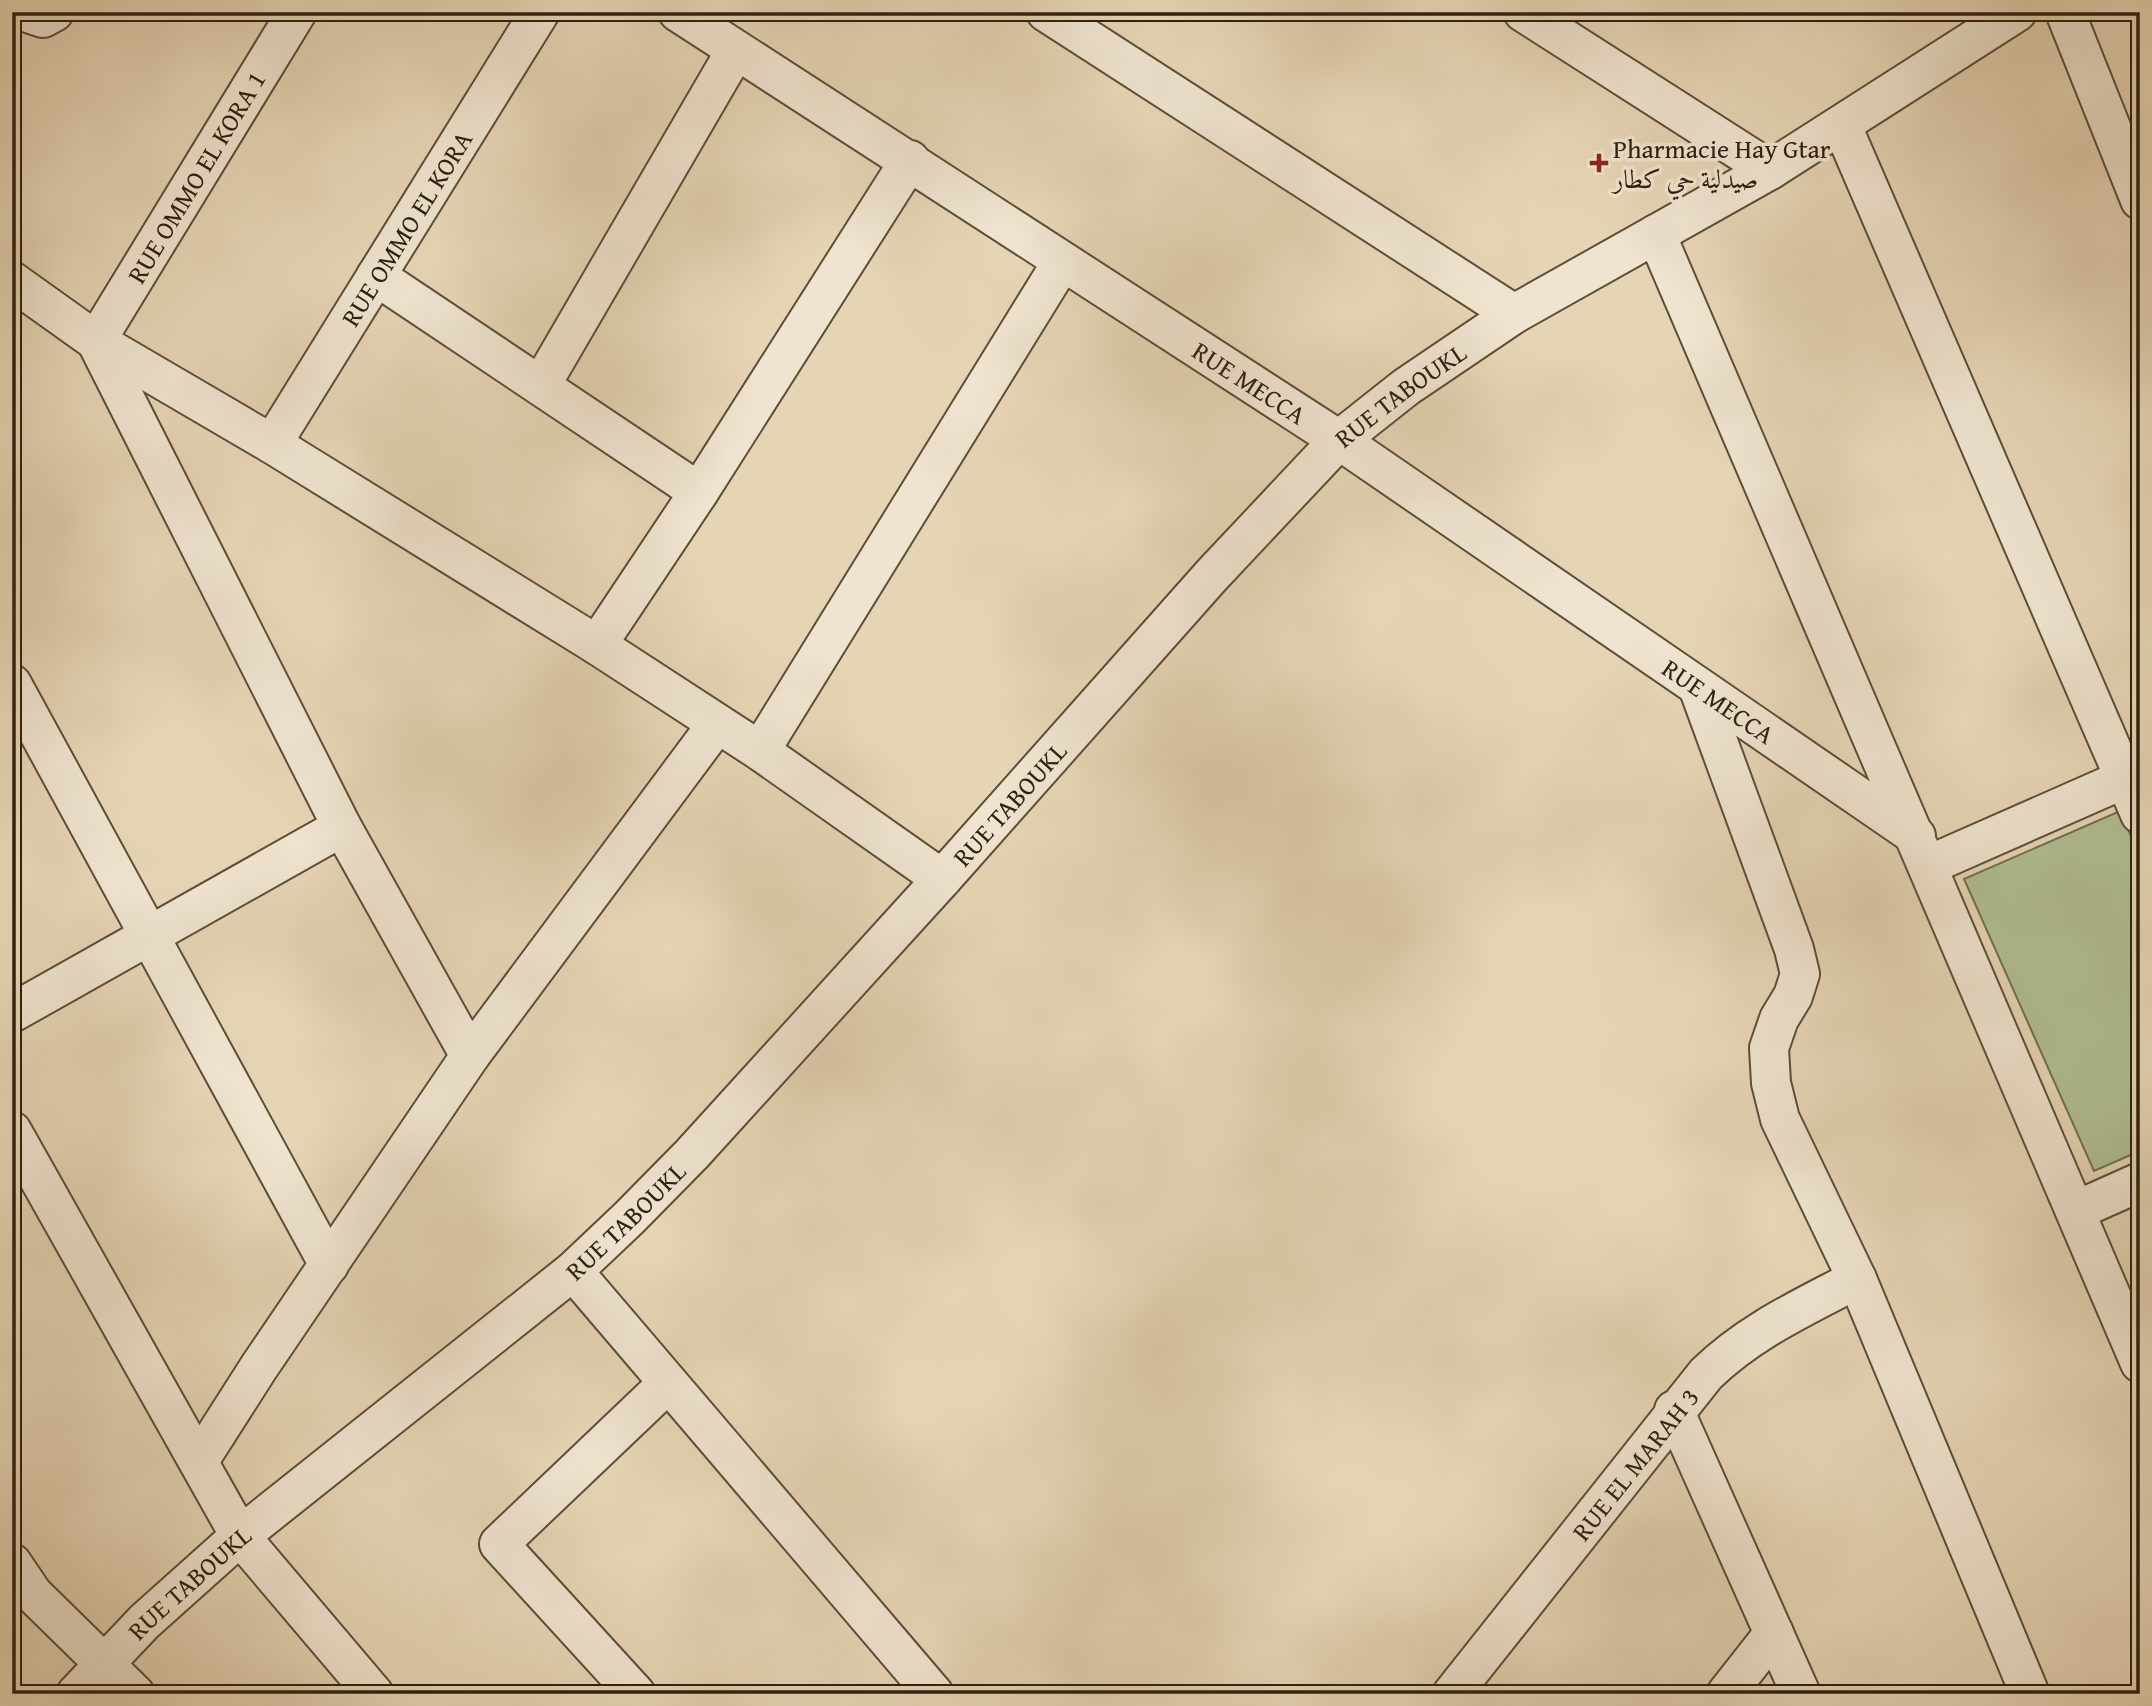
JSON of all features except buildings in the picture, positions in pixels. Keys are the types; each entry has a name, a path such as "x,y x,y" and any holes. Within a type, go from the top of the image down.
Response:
{"street":[{"path":"25,12 43,18 54,12"},
{"name":"RUE OMMO EL KORA 1","path":"96,341 297,12"},
{"name":"RUE OMMO EL KORA","path":"272,444 540,12"},
{"name":"RUE MECCA","path":"678,12 1339,440 1698,687 1922,851"},
{"path":"1523,12 1770,170"},
{"path":"2064,12 2140,200"},
{"path":"1050,13 1514,314"},
{"name":"RUE TABOUKL","path":"76,1694 103,1662 240,1536 573,1271 692,1154 942,879 1212,575 1339,440 1406,387 1514,314 1770,170 1842,126 2006,15"},
{"path":"541,385 736,50"},
{"path":"1842,126 2132,776 2140,814"},
{"path":"597,645 699,492 910,160"},
{"path":"1656,234 2140,1363"},
{"path":"760,751 1062,262"},
{"path":"376,276 699,492"},
{"path":"12,281 96,341 272,444 597,645 760,751 942,879"},
{"path":"96,341 342,827 470,1056"},
{"path":"12,684 329,1265"},
{"path":"1698,687 1794,949 1800,974 1769,1048 1771,1083 1780,1119 1857,1279 2030,1694"},
{"path":"199,1461 470,1056 717,724"},
{"path":"1922,851 2132,776"},
{"path":"12,1013 342,827"},
{"path":"12,1131 240,1536 374,1694"},
{"path":"2075,1211 2140,1182"},
{"path":"573,1271 934,1694"},
{"name":"RUE EL MARAH 3","path":"1452,1694 1674,1410 1729,1351 1756,1332 1857,1279"},
{"path":"636,1694 499,1544 668,1383"},
{"path":"1674,1410 1801,1694"},
{"path":"12,1563 33,1594 135,1694"},
{"path":"1726,1694 1774,1633"}],"green space":[{"path":"2120,811 2140,857 2140,1151 2094,1171 1964,879"}],"place":[{"name":"Pharmacie Hay Gtar صيدلية حي كطار","path":"1599,163"}]}
